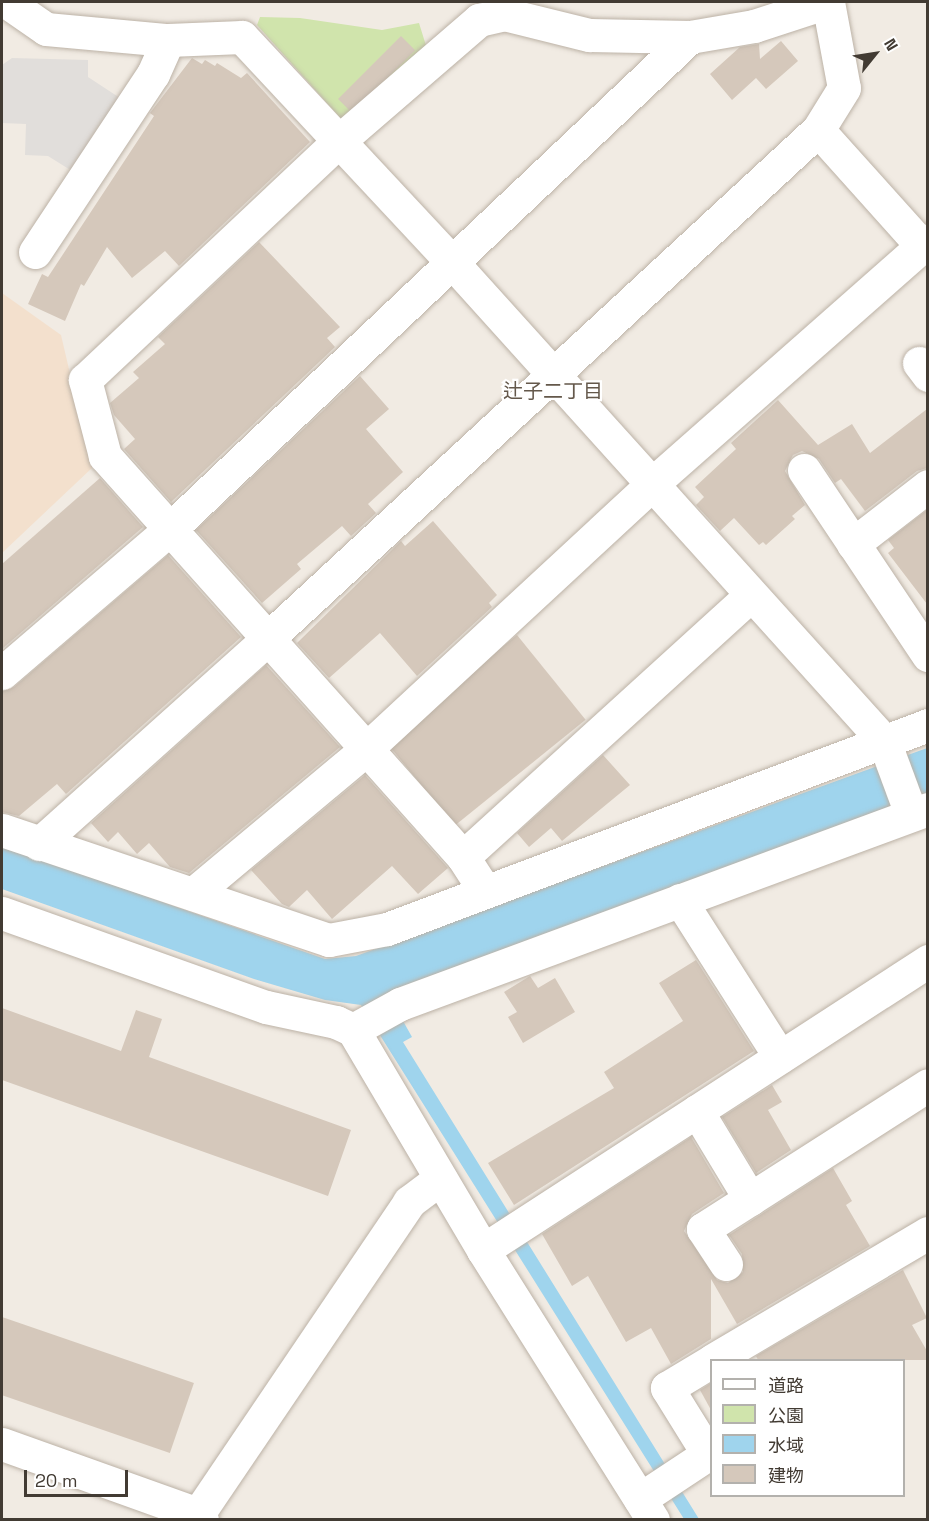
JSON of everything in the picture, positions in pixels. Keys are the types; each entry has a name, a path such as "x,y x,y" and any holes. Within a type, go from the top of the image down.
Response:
{"street":[{"path":"2,913 266,1007 360,1027 400,1004 916,809 887,748 553,373 340,140 242,37 168,40 46,29 7,2"},
{"path":"39,844 266,640 818,129 844,88 828,2 754,27 690,37 589,35 517,6 504,14 479,20 340,140 85,380 105,456 266,640 463,857 485,891"},
{"path":"2,673 169,530 690,37"},
{"path":"35,252 153,74 168,40"},
{"path":"193,894 365,750 652,484 925,244 818,129"},
{"path":"804,470 927,655"},
{"path":"853,544 927,486"},
{"path":"463,857 750,596"},
{"path":"2,830 329,940 387,929 485,891 887,748 927,725"},
{"path":"680,900 780,1057"},
{"path":"501,1238 927,961"},
{"path":"360,1027 440,1179 501,1238 646,1509 708,1455 667,1388 710,1362"},
{"path":"726,1264 703,1229 927,1085"},
{"path":"697,1111 750,1199"},
{"path":"2,1444 200,1516 410,1202 440,1179"},
{"path":"715,1359 927,1233"}],"shaded area":[{"path":"12,58 88,60 88,77 120,98 72,171 48,156 25,155 26,124 2,123 2,65"},
{"path":"2,293 61,335 92,468 2,553"}],"green space":[{"path":"260,17 300,18 382,30 419,23 428,52 343,121 257,25"}],"water":[{"path":"927,748 927,794 389,996 412,1037 403,1042 699,1519 684,1519 361,1005 325,1000 254,979 2,889 2,846 325,959 356,956"}],"building":[{"path":"401,36 415,50 352,113 338,99"},
{"path":"781,41 798,61 766,89 756,78 732,100 710,74 740,47 759,44 760,59"},
{"path":"192,58 202,64 205,60 215,66 217,63 241,78 247,73 310,142 179,266 165,251 132,278 107,247 84,286 81,284 65,321 28,304 42,274 48,277 154,116 150,113"},
{"path":"259,242 340,327 327,338 335,347 171,502 124,449 135,439 114,415 110,403 139,378 133,372 165,344 158,337"},
{"path":"360,376 389,409 366,429 403,472 368,504 376,513 351,536 342,526 297,564 301,569 262,603 196,530"},
{"path":"778,400 818,445 852,424 870,453 927,409 927,468 917,471 865,511 841,479 835,483 819,459 802,451 793,455 785,471 805,505 792,516 795,519 766,545 763,542 759,545 734,518 720,531 696,505 704,497 695,487 736,449 731,443"},
{"path":"100,478 143,527 2,649 2,564"},
{"path":"927,510 927,604 888,553 894,548 888,540"},
{"path":"433,521 497,595 489,603 492,607 417,676 380,633 329,678 297,643 401,541 405,546"},
{"path":"168,555 241,637 66,794 57,784 19,816 2,812 2,691 14,687"},
{"path":"517,635 586,720 454,826 386,741"},
{"path":"266,665 340,747 189,873 170,867 149,843 137,854 118,832 108,842 91,823"},
{"path":"603,755 630,785 562,841 551,828 529,847 517,833"},
{"path":"365,775 448,868 418,894 392,866 332,919 307,890 289,907 282,904 251,870"},
{"path":"696,960 754,1051 514,1205 488,1163 614,1088 604,1072 683,1021 659,983"},
{"path":"530,976 538,988 555,978 575,1012 523,1043 508,1017 517,1012 504,992"},
{"path":"2,1008 121,1051 136,1010 162,1019 149,1057 351,1130 328,1196 2,1080"},
{"path":"772,1085 782,1102 768,1110 791,1150 756,1173 722,1117"},
{"path":"691,1137 724,1193 692,1214 684,1231 717,1280 728,1283 743,1272 742,1254 729,1235 833,1168 852,1201 846,1205 870,1246 737,1324 711,1279 711,1339 671,1364 651,1328 626,1342 588,1276 572,1286 542,1234"},
{"path":"903,1270 927,1318 912,1325 927,1351 927,1360 758,1359 756,1356"},
{"path":"2,1317 194,1383 170,1453 2,1395"},
{"path":"710,1384 710,1408 700,1390"}],"district":[{"name":"辻子二丁目","path":"553,391"}]}
